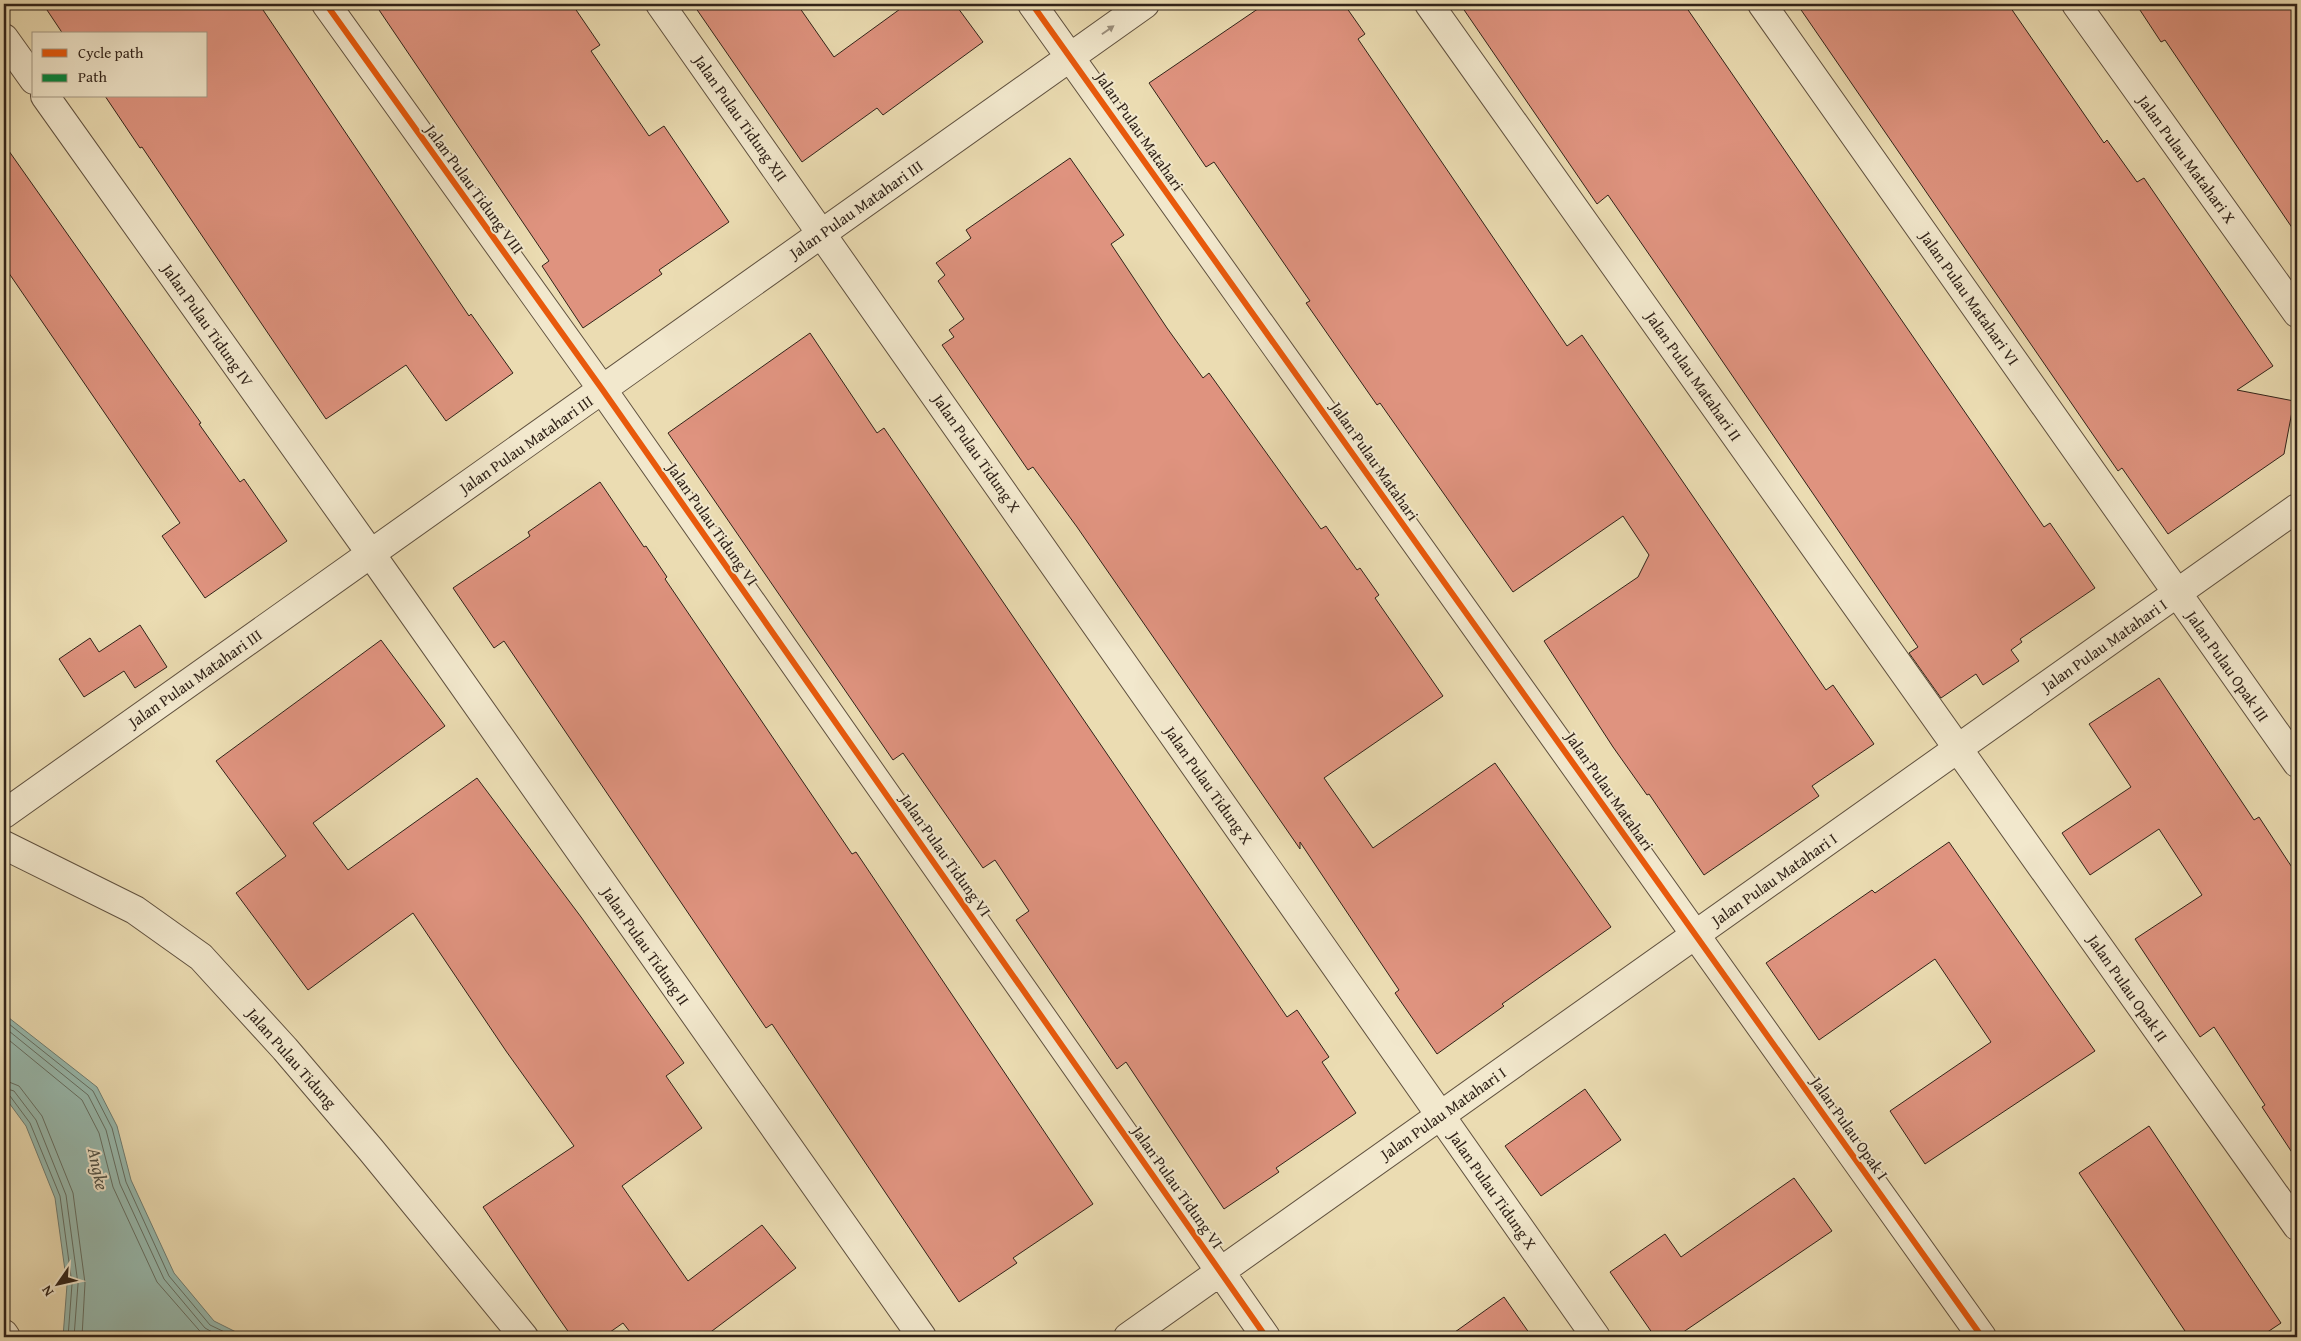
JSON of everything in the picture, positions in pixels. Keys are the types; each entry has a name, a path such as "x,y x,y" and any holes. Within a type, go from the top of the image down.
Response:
{"street":[{"name":"Jalan Pulau Tidung VIII","path":"326,4 602,389"},
{"name":"Jalan Pulau Tidung XII","path":"660,4 822,233"},
{"name":"Jalan Pulau Matahari","path":"1032,4 1696,935"},
{"name":"Jalan Pulau Matahari III","path":"4,814 1145,4"},
{"name":"Jalan Pulau Matahari II","path":"1429,4 1958,749"},
{"name":"Jalan Pulau Matahari VI","path":"1762,4 2177,593"},
{"name":"Jalan Pulau Matahari X","path":"2076,4 2297,313"},
{"path":"4,38 32,77"},
{"name":"Jalan Pulau Tidung IV","path":"46,98 371,554"},
{"name":"Jalan Pulau Tidung X","path":"822,233 1596,1337"},
{"name":"Jalan Pulau Tidung VI","path":"602,389 1266,1337"},
{"name":"Jalan Pulau Matahari I","path":"1128,1337 2297,508"},
{"name":"Jalan Pulau Tidung II","path":"371,554 922,1337"},
{"name":"Jalan Pulau Opak III","path":"2177,593 2297,762"},
{"name":"Jalan Pulau Opak II","path":"1958,749 2297,1226"},
{"name":"Jalan Pulau Tidung","path":"4,845 135,910 201,957 286,1049 524,1337"},
{"name":"Jalan Pulau Opak I","path":"1696,935 1982,1337"}],"water":[{"name":"Angke","path":"4,1014 97,1087 117,1126 131,1180 174,1273 214,1321 246,1337 63,1337 67,1285 55,1198 26,1126 4,1096"}],"building":[{"path":"43,4 259,4 469,316 471,314 513,373 446,421 406,365 326,419 142,147 140,148 106,98 208,98 208,32 62,32"},
{"path":"375,4 572,4 600,45 591,51 649,136 664,126 729,222 659,270 662,274 583,328 542,266 549,261"},
{"path":"693,4 797,4 834,57 907,4 955,4 983,42 883,115 877,108 802,162"},
{"path":"1265,4 1344,4 1365,34 1358,39 1567,346 1582,335 1826,690 1833,685 1874,744 1812,786 1819,796 1704,875 1649,794 1647,795 1613,747 1544,641 1638,577 1649,555 1623,516 1513,592 1380,403 1377,405 1306,303 1310,301 1214,162 1206,167 1149,83"},
{"path":"1460,4 1684,4 2044,527 2050,523 2095,588 2020,639 2022,642 2011,650 2019,661 1983,685 1976,674 1941,698 1909,653 1918,647 1608,195 1597,204"},
{"path":"1797,4 2008,4 2104,143 2107,140 2137,182 2144,178 2273,366 2237,390 2294,401 2284,454 2168,534 2122,468 2118,471"},
{"path":"2136,4 2297,4 2297,235 2165,40 2161,42"},
{"path":"4,144 201,423 199,424 240,482 244,479 287,541 205,598 162,536 180,523 4,266"},
{"path":"1070,158 1124,235 1111,244 1167,328 1203,378 1209,373 1321,529 1326,526 1357,570 1360,568 1379,595 1375,598 1443,696 1324,778 1373,848 1495,763 1611,927 1502,1004 1504,1006 1437,1054 1395,993 1399,990 1300,842 1300,849 1077,527 1033,467 1028,470 942,345 954,337 949,330 964,319 938,281 945,275 936,263 971,238 966,230"},
{"path":"810,333 877,433 884,428 1287,1017 1297,1010 1329,1057 1322,1062 1356,1113 1276,1168 1279,1172 1224,1209 1126,1062 1117,1069 1016,920 1029,911 995,860 983,868 903,753 893,760 668,433"},
{"path":"600,482 644,547 646,546 667,577 665,579 852,854 856,852 1093,1204 1013,1258 1017,1263 959,1302 772,1024 766,1028 504,641 494,648 453,588 530,536 528,532"},
{"path":"140,625 167,667 135,688 124,671 84,697 59,659 90,638 99,652"},
{"path":"381,640 445,726 313,823 348,870 477,778 581,917 684,1063 666,1076 702,1128 622,1186 688,1281 762,1225 796,1268 704,1337 634,1337 623,1323 603,1337 572,1337 549,1304 483,1207 574,1146 506,1051 413,913 308,990 236,893 286,856 216,761"},
{"path":"2159,678 2254,820 2259,817 2297,875 2297,1160 2262,1107 2265,1105 2214,1027 2200,1037 2135,939 2202,895 2159,829 2090,875 2062,833 2131,787 2089,724"},
{"path":"1949,842 2095,1051 1925,1164 1890,1111 1991,1042 1935,959 1819,1040 1766,963 1872,890 1875,893"},
{"path":"1585,1089 1621,1140 1541,1196 1505,1146"},
{"path":"2149,1126 2281,1323 2260,1337 2189,1337 2079,1173"},
{"path":"1794,1178 1832,1231 1676,1337 1655,1337 1610,1272 1665,1234 1681,1257"},
{"path":"1504,1297 1532,1337 1448,1337"}],"cycle path":[{"path":"326,4 602,389 1266,1337"},
{"path":"1032,4 1982,1337"}]}
